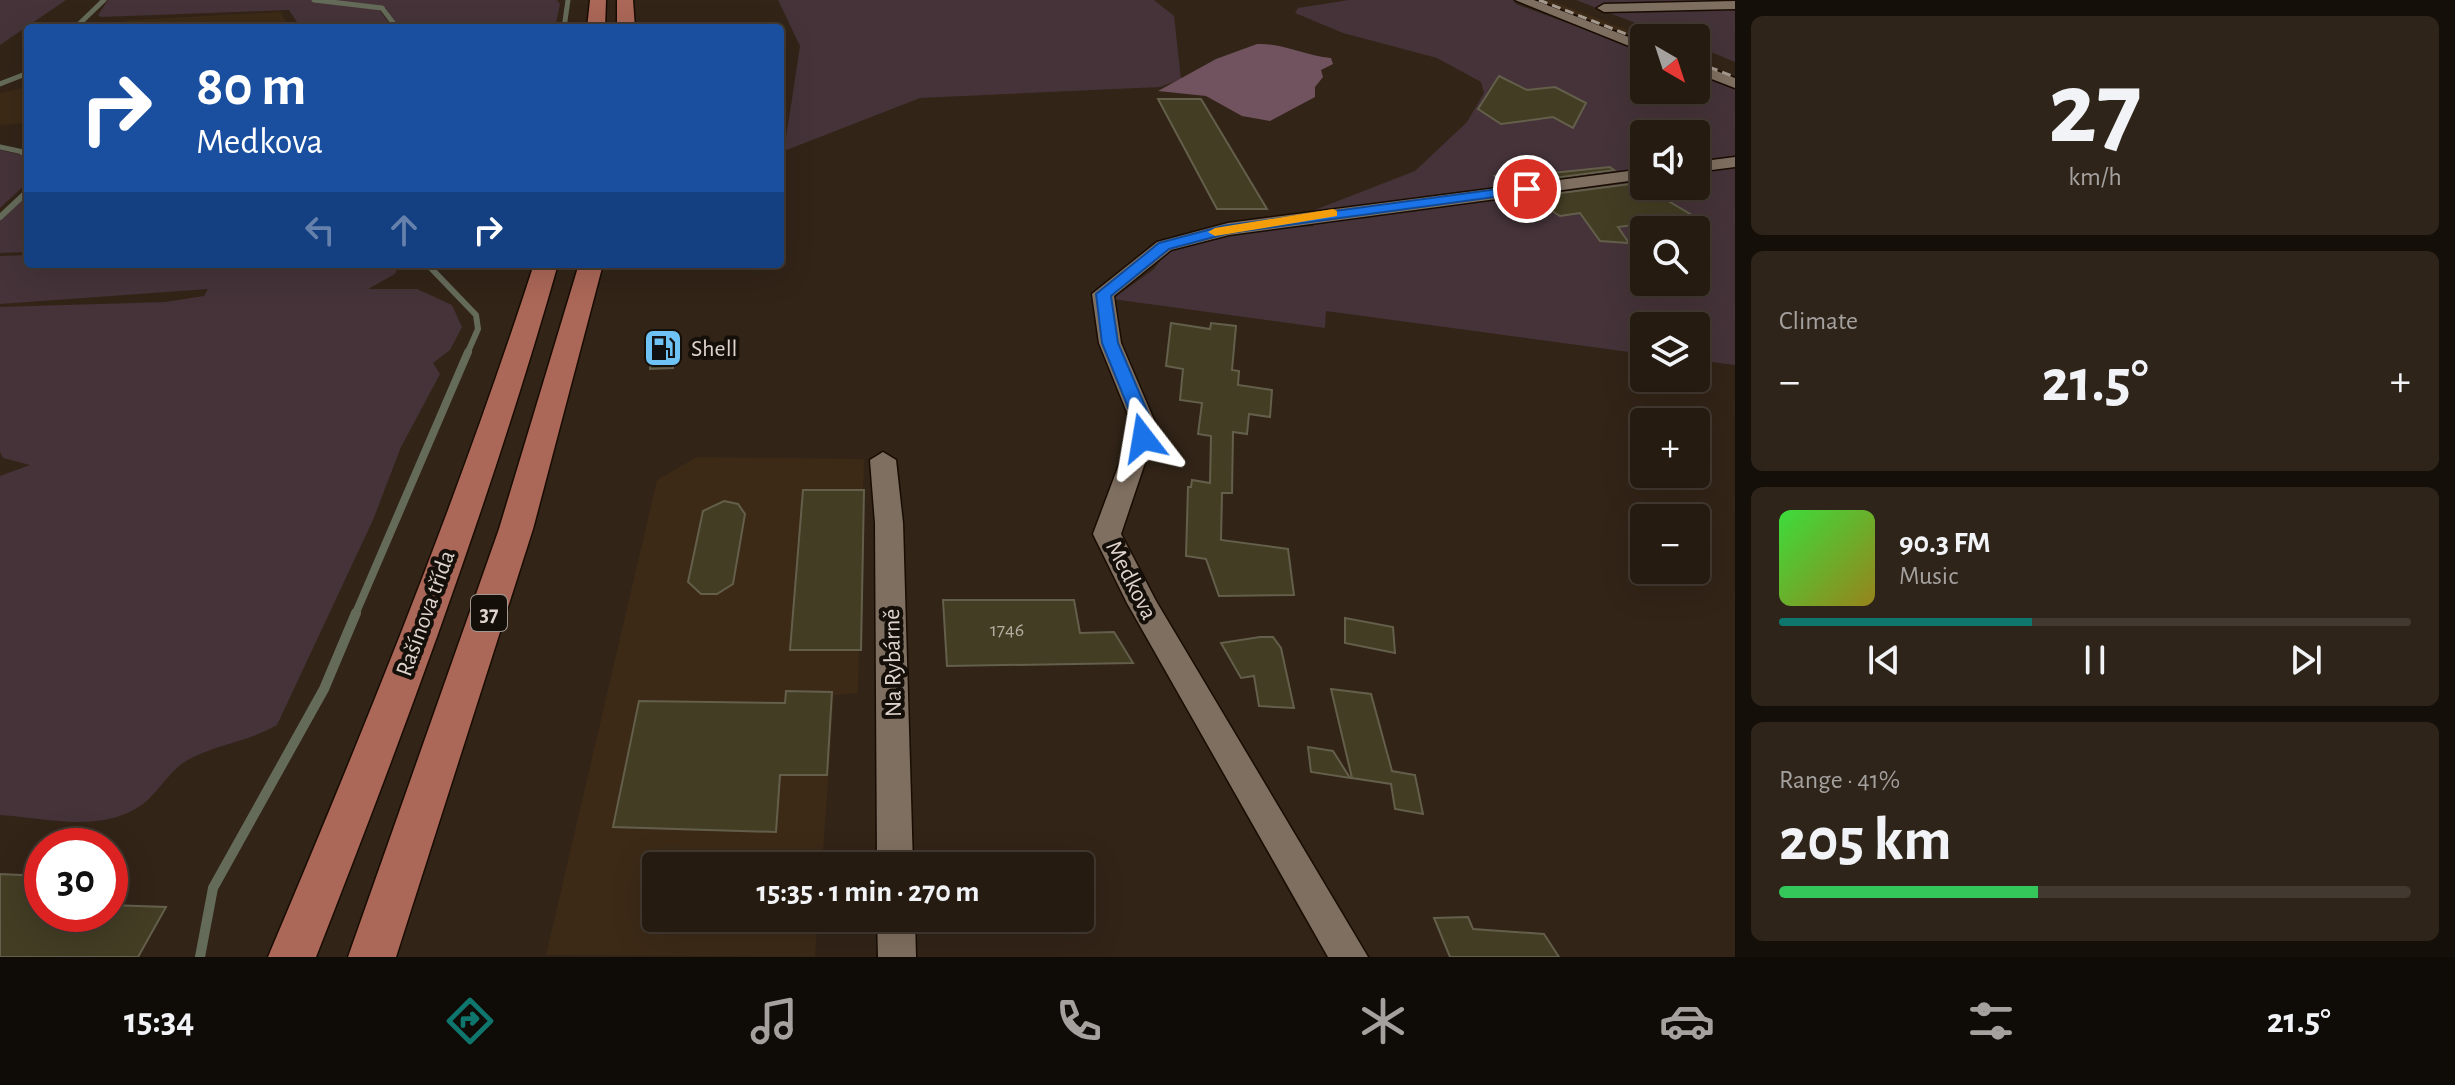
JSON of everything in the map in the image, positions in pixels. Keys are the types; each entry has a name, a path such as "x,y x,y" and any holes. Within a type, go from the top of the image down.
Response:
{"main road":[{"path":"596,24 598,0"},
{"path":"625,0 626,24"},
{"name":"Rašínova třída","path":"292,957 340,839 474,482 510,382 545,268"},
{"name":"37","path":"372,957 516,529 590,268"}],"street":[{"path":"1522,0 1630,42"},
{"path":"1604,8 1735,5"},
{"path":"1710,73 1735,83"},
{"path":"1710,165 1735,162"},
{"name":"Medkova","path":"1349,957 1142,603 1107,534 1145,427 1110,343 1103,294 1164,246 1228,229 1630,176"},
{"name":"Na Rybárně","path":"883,460 889,523 895,852"},
{"path":"896,932 897,957"}],"shaded area":[{"path":"0,0 66,0 31,24 24,24 24,29 0,45"},
{"path":"108,0 557,0 560,4 556,24 395,24 386,8 377,7 390,24 298,24 289,10 98,15"},
{"path":"778,0 1154,0 1174,16 1181,79 1160,87 920,98 784,151 800,46"},
{"path":"1349,0 1514,0 1516,4 1630,46 1630,104 1710,104 1710,76 1735,86 1735,365 1710,362 1710,312 1630,312 1630,352 1326,311 1325,328 1112,299 1153,270 1171,247 1215,234 1314,226 1307,213 1415,171 1467,122 1484,93 1481,82 1437,58 1343,33 1295,13 1298,8"},
{"path":"1527,0 1550,0 1630,31 1630,40"},
{"path":"1576,0 1735,0 1735,62 1710,52 1710,24 1638,24"},
{"path":"281,12 287,24 118,24 130,20"},
{"path":"1257,44 1276,45 1331,58 1333,64 1321,70 1323,77 1315,87 1315,97 1270,121 1242,116 1206,96 1158,91 1216,59"},
{"path":"24,88 24,123 0,125 0,93"},
{"path":"0,150 24,155 24,186 0,208"},
{"path":"24,196 24,252 0,253 0,220"},
{"path":"24,255 24,268 397,268 395,274 368,289 417,289 452,305 462,327 450,350 433,363 440,374 401,447 373,520 277,725 186,761 143,804 110,819 74,822 0,815 0,476 30,465 3,458 0,452 0,307 165,302 204,296 208,289 0,304 0,256"},
{"path":"697,457 864,459 858,693 834,695 823,852 642,852 642,932 817,932 815,957 546,955 657,480"}],"building":[{"path":"1499,76 1527,90 1555,87 1586,103 1573,128 1553,117 1501,124 1478,109"},
{"path":"1158,99 1201,99 1267,209 1217,209"},
{"path":"1610,167 1614,170 1508,184 1495,176 1534,170 1542,174"},
{"path":"1630,184 1630,200 1666,200 1693,216 1630,216 1630,225 1618,227 1629,243 1600,241 1580,213 1560,216 1530,197"},
{"path":"1171,323 1210,329 1211,323 1236,326 1232,370 1239,371 1238,385 1272,390 1270,417 1249,414 1247,434 1233,432 1232,493 1222,493 1221,540 1288,549 1294,595 1219,596 1206,559 1186,556 1188,487 1191,487 1192,480 1210,483 1211,436 1198,434 1202,403 1180,400 1183,369 1166,366"},
{"path":"675,339 673,368 650,369 653,340"},
{"path":"803,490 864,490 861,650 790,650"},
{"path":"724,501 738,504 745,514 733,584 717,594 701,594 688,582 703,511"},
{"path":"943,600 1074,600 1080,633 1114,632 1133,663 947,666"},
{"path":"1345,618 1393,627 1395,653 1345,643"},
{"path":"1273,637 1281,648 1294,708 1259,706 1254,676 1241,678 1221,643"},
{"path":"1331,689 1371,694 1392,771 1415,775 1423,814 1395,809 1391,784 1352,778"},
{"path":"786,691 832,692 827,775 780,775 776,832 613,827 639,701 785,703"},
{"path":"1308,747 1333,751 1350,778 1311,772"},
{"path":"0,874 24,875 24,932 128,932 128,906 166,907 138,957 0,957"},
{"path":"1468,917 1473,929 1544,934 1559,957 1450,957 1434,918"}],"waterway":[{"path":"79,24 104,0"},
{"path":"314,0 382,8 394,24"},
{"path":"565,24 568,0"},
{"path":"0,84 24,75"},
{"path":"0,147 24,152"},
{"path":"0,217 24,195"},
{"path":"431,268 476,315 478,329 467,354"},
{"path":"355,615 468,352"},
{"path":"200,957 213,888 324,689 356,613"}],"railway":[{"path":"1539,0 1630,36"},
{"path":"1710,67 1735,77"}],"slow traffic":[{"path":"1215,232 1333,213"}],"place":[{"name":"Shell","path":"663,348"}],"route":[{"path":"1143,438 1145,427 1110,343 1103,294 1164,246 1228,229 1527,189"}]}
